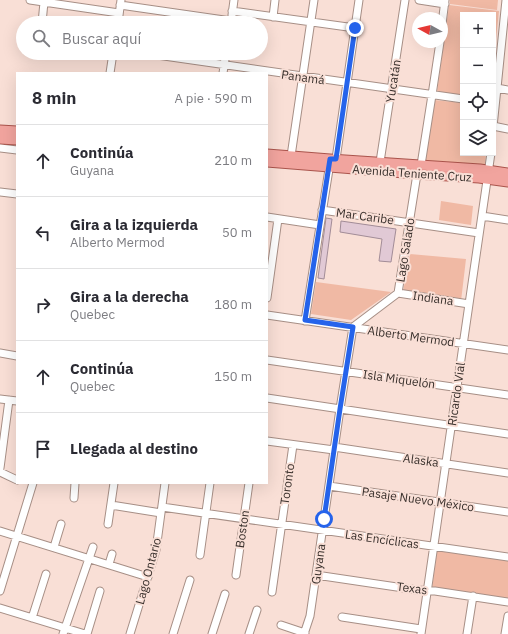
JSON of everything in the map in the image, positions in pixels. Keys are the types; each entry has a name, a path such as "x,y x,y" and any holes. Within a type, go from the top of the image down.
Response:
{"main road":[{"path":"0,130 16,132"},
{"path":"0,139 16,140"},
{"name":"Avenida Teniente Cruz","path":"268,154 292,156 416,174 488,174 508,172"},
{"name":"Avenida Teniente Cruz","path":"268,162 380,162 420,165 488,174 508,182"}],"street":[{"path":"34,0 44,2 74,3 119,13"},
{"path":"232,16 234,0"},
{"path":"272,17 275,0"},
{"path":"292,156 314,0"},
{"path":"305,320 322,210 347,83 359,0"},
{"name":"Yucatán","path":"380,162 405,0"},
{"path":"419,0 445,2 444,12"},
{"path":"496,93 505,42 506,0"},
{"path":"43,16 44,2"},
{"path":"119,16 120,3 196,16"},
{"path":"232,11 265,16"},
{"path":"268,16 355,28"},
{"path":"420,165 439,48"},
{"path":"110,72 112,60"},
{"name":"Panamá","path":"191,60 264,72"},
{"path":"223,72 225,60"},
{"name":"Panamá","path":"268,73 460,99"},
{"path":"497,88 508,90"},
{"path":"496,127 508,129"},
{"path":"0,148 16,150"},
{"name":"Ricardo Vial","path":"421,632 490,156"},
{"name":"Lago Salado","path":"353,327 398,293 416,174"},
{"path":"0,192 16,194"},
{"name":"Mar Caribe","path":"322,210 479,233"},
{"path":"482,216 508,220"},
{"name":"Mar Caribe","path":"268,217 320,225"},
{"path":"268,291 278,219"},
{"name":"Indiana","path":"398,293 469,304"},
{"name":"Alberto Mermod","path":"268,315 508,350"},
{"name":"Guyana","path":"304,633 310,616 353,327"},
{"path":"0,353 16,356"},
{"name":"Isla Miquelón","path":"268,360 508,395"},
{"path":"0,398 13,400 0,468"},
{"path":"268,398 508,434"},
{"name":"Alaska","path":"268,441 508,473"},
{"name":"Toronto","path":"272,592 293,445"},
{"path":"0,472 16,480"},
{"path":"74,498 75,484"},
{"path":"108,524 114,484"},
{"name":"Lago Ontario","path":"130,634 156,550 165,484"},
{"path":"200,555 210,484"},
{"name":"Boston","path":"236,575 249,484"},
{"path":"0,591 33,485"},
{"name":"Pasaje Nuevo México","path":"329,486 508,512"},
{"name":"Las Encíclicas","path":"111,505 205,513 508,557"},
{"path":"54,547 61,524"},
{"path":"0,531 148,577"},
{"path":"64,631 93,547"},
{"path":"109,564 112,554"},
{"path":"32,618 46,574"},
{"name":"Texas","path":"316,575 508,602"},
{"path":"173,634 190,580"},
{"path":"0,608 32,618 64,631 86,634 100,591"},
{"path":"212,634 225,594"},
{"path":"467,634 473,596"},
{"path":"249,634 257,610"},
{"path":"505,634 508,616"},
{"path":"342,617 421,632"},
{"path":"280,625 304,633"}],"shaded area":[{"path":"450,0 498,0 497,10 450,4"},
{"path":"449,5 499,11 496,39 496,12 460,12 460,95 437,92 443,48 448,48"},
{"path":"434,100 460,103 460,156 486,156 485,165 425,162"},
{"path":"441,201 473,206 471,225 439,220"},
{"path":"410,254 466,259 461,301 403,292"},
{"path":"316,282 391,292 351,320 311,314"},
{"path":"437,551 508,560 508,599 432,589"}],"building":[{"path":"326,218 332,219 324,279 318,278"},
{"path":"341,221 396,229 391,262 379,261 382,239 340,232"}],"route":[{"path":"324,519 353,327 305,320 330,159 336,159 355,28"}]}
